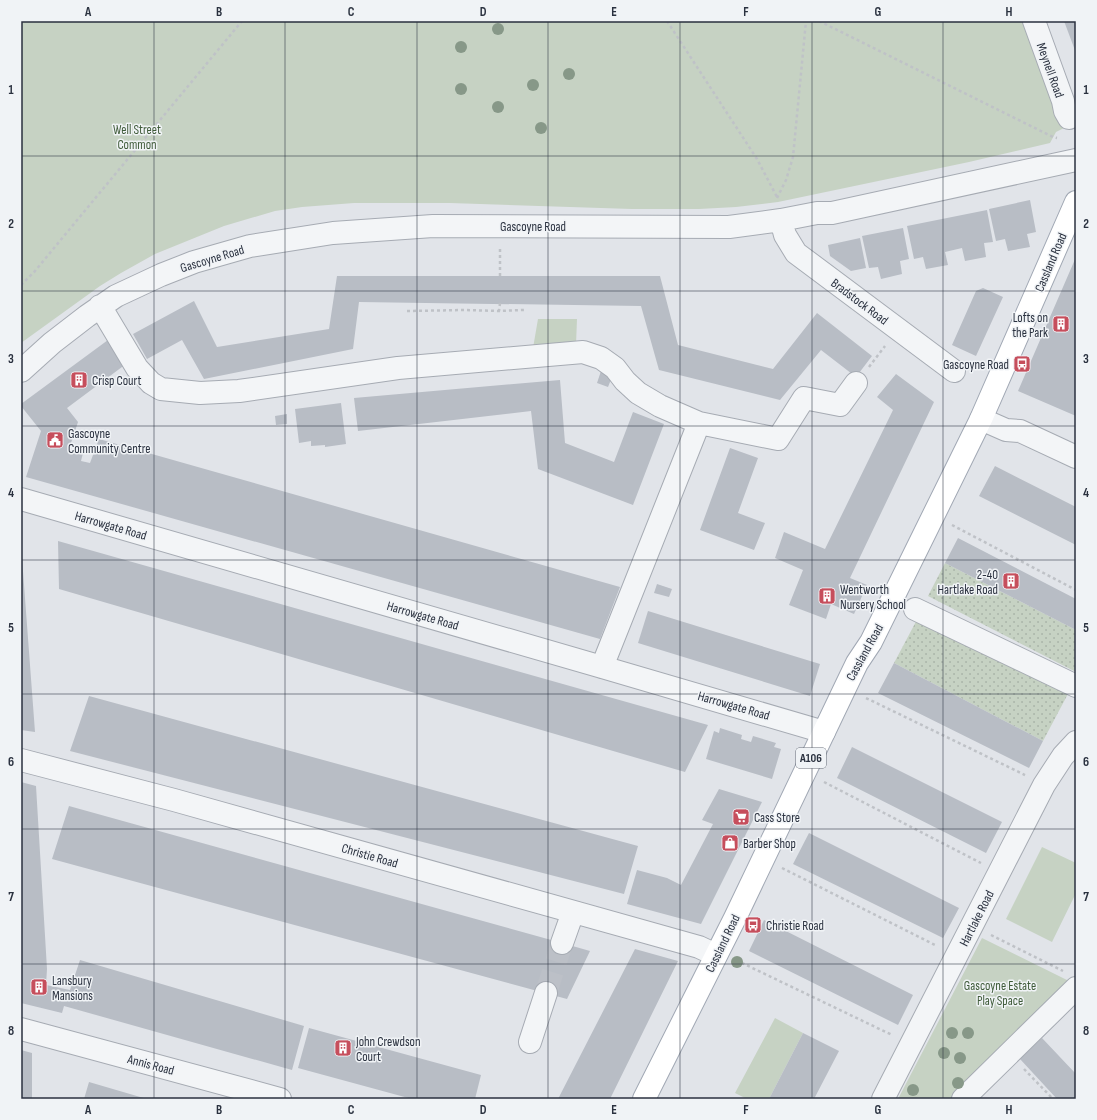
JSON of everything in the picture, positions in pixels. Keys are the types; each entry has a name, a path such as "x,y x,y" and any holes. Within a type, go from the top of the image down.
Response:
{"main road":[{"name":"Cassland Road","path":"644,1099 726,956 824,732 857,663 870,642 981,419 1076,202"}],"street":[{"name":"Meynell Road","path":"1034,21 1067,114"},
{"name":"Gascoyne Road","path":"21,371 52,343 100,306 116,296 161,274 194,262 250,246 333,233 433,226 729,227 780,211 832,213 1076,160"},
{"name":"Bradstock Road","path":"780,211 785,235 796,253 954,371"},
{"path":"100,306 137,368 151,383 162,389 200,393 239,392 398,368 583,352 601,358 615,368 625,381 638,393 660,406 700,423 778,439 804,398 840,405 856,383"},
{"path":"981,419 1006,430 1020,431 1076,456"},
{"path":"602,667 700,423"},
{"name":"Harrowgate Road","path":"21,499 824,732"},
{"path":"915,609 1076,686"},
{"name":"Hartlake Road","path":"883,1099 1044,785 1063,756 1076,742"},
{"name":"Christie Road","path":"21,760 174,800 726,956"},
{"path":"562,943 573,912"},
{"path":"963,1099 1008,1053 1071,980"},
{"path":"530,1042 546,993"},
{"name":"Annis Road","path":"21,1029 280,1099"}],"path":[{"path":"21,285 35,271 242,21"},
{"path":"667,21 757,159 777,197 780,211"},
{"path":"777,197 786,180 793,157 806,21"},
{"path":"819,21 1053,138 1059,138"},
{"path":"500,244 500,276"},
{"path":"499,311 500,304"},
{"path":"407,311 524,310"},
{"path":"856,383 898,329"},
{"path":"951,525 1076,590"},
{"path":"863,696 1044,785"},
{"path":"824,782 971,857"},
{"path":"780,867 789,870 929,942"},
{"path":"972,926 1071,980"},
{"path":"726,956 741,959 742,963 880,1030"},
{"path":"1008,1053 1053,1099"}],"green space":[{"name":"Well Street Common","path":"21,21 1022,21 1060,122 1064,128 1056,132 1050,143 969,162 778,202 736,207 699,209 632,209 450,203 354,203 302,207 275,211 224,226 155,254 100,286 21,343"},
{"path":"538,319 577,319 576,345 533,348"},
{"path":"945,563 1076,630 1076,672 928,596"},
{"path":"920,614 1069,692 1043,741 894,663"},
{"path":"1042,847 1076,863 1076,893 1052,942 1006,919"},
{"name":"Gascoyne Estate Play Space","path":"982,938 1071,982 951,1099 898,1099"},
{"path":"775,1018 803,1033 769,1099 747,1099 735,1093"}],"building":[{"path":"1064,21 1076,21 1076,53"},
{"path":"1030,200 1036,232 1027,234 1030,247 1008,251 1005,239 996,241 989,209"},
{"path":"987,210 993,242 984,243 986,257 965,261 962,248 945,252 948,265 926,269 923,257 914,259 907,226"},
{"path":"903,228 909,259 900,261 902,274 881,279 878,267 869,268 862,236"},
{"path":"860,238 866,268 851,271 830,256 828,245"},
{"name":"Lofts on the Park","path":"1076,257 1076,416 1018,391"},
{"path":"337,276 660,276 678,345 773,369 817,313 872,356 856,377 821,350 780,400 659,370 641,306 359,302 353,349 204,379 182,340 147,359 133,334 194,301 217,347 329,329"},
{"path":"983,288 1003,297 976,356 952,345 976,291"},
{"path":"108,340 126,364 67,408 78,422 69,449 83,453 81,461 90,463 99,439 620,587 600,639 26,477 41,431 21,404"},
{"path":"602,368 614,372 608,387 597,383"},
{"path":"896,374 934,402 850,578 867,585 854,614 831,604 826,619 789,605 803,570 775,558 784,532 825,549 893,410 877,397"},
{"path":"560,380 565,443 614,462 633,412 664,424 633,505 538,469 531,411 358,431 354,398"},
{"path":"341,403 346,444 325,447 325,445 311,446 311,441 299,443 295,409"},
{"path":"287,414 287,424 276,425 275,416"},
{"path":"730,448 758,458 738,513 765,523 754,550 700,530"},
{"path":"995,466 1076,507 1076,545 979,496"},
{"name":"2-40 Hartlake Road","path":"958,538 1076,599 1076,630 945,563"},
{"path":"58,541 708,725 685,772 59,589"},
{"path":"22,558 35,732 21,730"},
{"path":"657,584 672,589 669,597 654,593"},
{"path":"648,611 820,664 810,696 638,643"},
{"path":"894,663 1043,741 1029,768 878,693"},
{"path":"89,696 638,846 624,894 70,751"},
{"path":"720,728 742,735 741,739 751,742 753,736 776,743 774,747 781,749 772,779 706,759 714,731 719,733"},
{"path":"852,747 1002,822 986,853 837,778"},
{"path":"21,782 36,786 47,969 46,985 70,990 80,960 304,1026 292,1070 64,1006 62,1013 21,1003"},
{"path":"719,789 762,802 701,924 627,904 637,870 667,878 681,885 713,824 702,820"},
{"path":"69,806 590,951 567,999 52,859"},
{"path":"809,833 959,908 943,938 793,864"},
{"path":"764,920 913,995 898,1025 749,951"},
{"path":"635,949 678,961 610,1099 558,1099"},
{"name":"John Crewdson Court","path":"309,1028 481,1075 475,1099 412,1099 298,1068"},
{"path":"803,1033 839,1051 814,1099 769,1099"},
{"path":"1042,1038 1076,1074 1076,1099 1057,1099 1020,1059"},
{"path":"21,1050 32,1053 32,1099 21,1099"},
{"path":"89,1082 147,1099 84,1099"}],"tunnel":[{"path":"546,993 562,943"}],"place":[{"name":"Lofts on the Park","path":"1061,324"},
{"name":"Gascoyne Road","path":"1022,364"},
{"name":"Crisp Court","path":"79,380"},
{"name":"Gascoyne Community Centre","path":"55,440"},
{"name":"2-40 Hartlake Road","path":"1011,581"},
{"name":"Wentworth Nursery School","path":"827,596"},
{"name":"Cass Store","path":"741,817"},
{"name":"Barber Shop","path":"730,843"},
{"name":"Christie Road","path":"753,925"},
{"name":"Lansbury Mansions","path":"39,987"},
{"name":"John Crewdson Court","path":"343,1048"}]}
